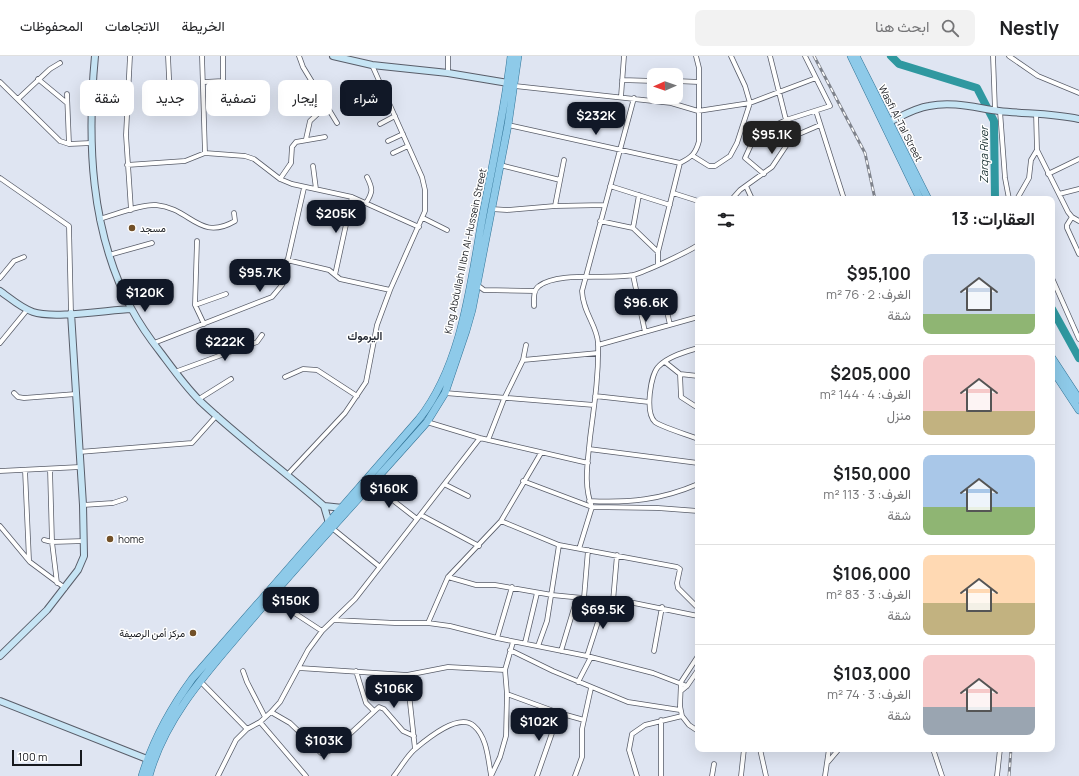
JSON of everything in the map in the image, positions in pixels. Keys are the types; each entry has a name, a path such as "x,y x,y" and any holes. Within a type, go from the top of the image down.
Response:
{"main road":[{"name":"King Abdullah II Ibn Al-Hussein Street","path":"330,526 342,508 419,419 432,402 445,376 474,283 491,209 508,124 511,84 511,56"},
{"name":"King Abdullah II Ibn Al-Hussein Street","path":"149,776 165,733 216,656 298,561 372,484 427,422 445,393 466,331 511,84 518,56"},
{"name":"Wasfi Al-Tal Street","path":"851,56 919,196"},
{"name":"Wasfi Al-Tal Street","path":"856,56 926,196"},
{"path":"1055,363 1079,399"},
{"path":"1055,374 1079,410"},
{"name":"King Abdullah II Ibn Al-Hussein Street","path":"142,776 147,759 172,708 192,679 216,656 270,597 298,561"}],"street":[{"path":"95,56 91,143 99,220 109,255 131,309 175,372 199,399 324,506 330,526 380,567"},
{"path":"130,56 127,114 127,165 131,210"},
{"path":"168,56 169,80"},
{"path":"202,56 205,153"},
{"path":"204,82 223,81 223,56"},
{"path":"299,56 303,67 311,80"},
{"path":"332,56 372,65 448,74 511,84 671,103 698,111 750,103 816,78"},
{"path":"448,56 448,74"},
{"path":"621,97 624,56"},
{"path":"508,124 680,163 693,156 697,150 699,141 699,65 696,56"},
{"path":"693,156 711,166 726,159 735,148 750,103 745,86 731,56"},
{"path":"770,56 786,120"},
{"path":"764,174 744,158 744,155 755,136 786,120 828,107 830,105 806,56"},
{"path":"993,56 995,110 1008,196"},
{"path":"1009,56 1038,76 1079,93"},
{"path":"18,99 52,67 60,63"},
{"path":"372,65 379,80"},
{"path":"38,79 67,103"},
{"path":"622,80 647,81"},
{"path":"683,81 699,82"},
{"path":"0,82 54,136 69,144 91,143"},
{"path":"67,94 69,144"},
{"path":"579,549 592,507 586,490 598,353 596,332 583,302 582,291 634,98"},
{"path":"889,122 928,106 954,104 995,110 1057,115 1079,119"},
{"path":"288,474 345,414 366,382 377,325 390,290 423,218 426,204 424,184 392,109"},
{"path":"816,111 843,196"},
{"path":"1036,113 1037,150 1048,174 1072,217 1079,222"},
{"path":"332,115 337,123"},
{"path":"306,139 310,121 315,116"},
{"path":"380,124 395,116"},
{"path":"735,196 746,186 764,174 776,162 792,137 798,132 820,125"},
{"path":"388,141 403,134"},
{"path":"280,179 292,161 294,143 306,139 325,137"},
{"path":"393,153 408,146"},
{"path":"1019,196 1028,178 1031,160 1037,150"},
{"path":"127,165 186,161 205,153 229,154 254,159 280,179 304,188 316,189 352,198 419,227"},
{"path":"555,206 564,160"},
{"path":"1048,174 1079,160"},
{"path":"658,264 658,252 680,163"},
{"path":"500,165 560,180"},
{"path":"314,166 316,189"},
{"path":"0,178 69,226 71,313 84,541 82,563 65,588 37,621 0,656"},
{"path":"366,203 372,194 372,189 367,178"},
{"path":"610,186 670,205"},
{"path":"746,186 751,196"},
{"path":"154,343 272,297 282,285 304,188"},
{"path":"1059,194 1079,189"},
{"path":"673,193 695,200"},
{"path":"632,228 639,195"},
{"path":"335,275 352,198"},
{"path":"99,220 131,210 154,205 167,207 210,229 219,228 234,222 236,220 234,213"},
{"path":"491,209 507,210 555,206 604,205"},
{"path":"1072,217 1067,225 1067,228 1079,254"},
{"path":"423,218 448,230"},
{"path":"600,221 632,228 658,252"},
{"path":"197,241 195,305 204,324"},
{"path":"109,255 152,243"},
{"path":"534,306 535,291 538,286 546,282 565,278 633,275 695,246"},
{"path":"0,278 14,261 24,257"},
{"path":"287,260 329,270 340,279 390,290"},
{"path":"633,275 645,332"},
{"path":"474,283 484,290 535,291"},
{"path":"1055,285 1079,339"},
{"path":"0,291 27,310 42,314 131,309"},
{"path":"195,305 226,294"},
{"path":"664,298 670,325"},
{"path":"0,343 27,310"},
{"path":"598,345 695,318"},
{"path":"175,372 257,342 262,335"},
{"path":"488,440 504,399 523,360 526,345"},
{"path":"695,349 674,356 659,366 655,371 651,382 649,402 650,414 655,422 695,438"},
{"path":"523,360 598,353"},
{"path":"665,362 680,374 695,376"},
{"path":"285,377 303,369 317,370 357,396"},
{"path":"680,374 682,399 695,406"},
{"path":"199,399 232,379"},
{"path":"14,393 18,397 24,398 76,394"},
{"path":"445,393 504,399 594,405"},
{"path":"595,396 649,402"},
{"path":"79,452 192,443 216,415"},
{"path":"427,422 480,438 588,463"},
{"path":"218,776 236,740 247,729 260,722 271,712 288,690 308,650 322,631 354,599 417,519 446,485 480,438"},
{"path":"589,449 695,463"},
{"path":"428,622 448,577 501,522 541,453"},
{"path":"0,471 80,467"},
{"path":"50,469 52,542 57,583"},
{"path":"25,470 29,560"},
{"path":"523,482 592,507 658,508 695,511"},
{"path":"372,484 417,519"},
{"path":"446,485 468,496"},
{"path":"589,501 612,502 660,498 695,485"},
{"path":"83,505 113,503 125,499"},
{"path":"324,506 342,508"},
{"path":"421,515 479,546"},
{"path":"501,522 559,545 655,561 680,568 678,588 695,605"},
{"path":"0,526 29,560 65,588"},
{"path":"44,540 52,542 84,541"},
{"path":"538,646 547,621 559,545"},
{"path":"584,598 588,550"},
{"path":"613,601 617,555"},
{"path":"448,577 476,585 512,587 537,593 662,608 695,615"},
{"path":"497,638 512,587"},
{"path":"525,643 537,593"},
{"path":"270,597 322,631"},
{"path":"561,651 577,598"},
{"path":"578,682 589,656 605,600"},
{"path":"654,651 662,608"},
{"path":"334,620 395,623 428,622 450,626 513,642 589,656 681,682 687,686"},
{"path":"491,775 500,757 506,736 507,694 505,670 513,642"},
{"path":"510,650 591,688 633,704 680,710"},
{"path":"695,661 681,682 680,710 682,716 689,725 695,729"},
{"path":"299,668 407,675 448,666 505,670"},
{"path":"243,671 265,717"},
{"path":"356,671 366,703 374,711"},
{"path":"681,691 687,686 695,674"},
{"path":"407,675 415,749"},
{"path":"200,681 247,729"},
{"path":"575,776 582,758 584,720 591,688"},
{"path":"507,694 559,713 584,720"},
{"path":"0,701 147,759"},
{"path":"271,712 290,723 318,751 324,753 354,732 378,708 382,708 399,727 414,736"},
{"path":"537,776 559,713"},
{"path":"637,776 629,750 632,734 645,725 682,716"},
{"path":"661,720 661,776"},
{"path":"394,776 415,749 453,723 460,721 473,724 484,740 491,775"},
{"path":"260,722 306,776"},
{"path":"741,776 744,752"},
{"path":"761,752 766,776"},
{"path":"825,776 829,752"},
{"path":"828,762 837,752"},
{"path":"934,752 942,776"},
{"path":"997,776 1000,752"},
{"path":"712,776 714,764"}],"waterway":[{"name":"Zarqa River","path":"891,56 899,64 977,88 994,121 995,196"},
{"name":"Zarqa River","path":"1055,314 1079,358"}],"railway":[{"path":"814,56 865,153 874,196"},
{"path":"1009,776 1011,752"}],"place":[{"name":"مسجد","path":"132,228"},
{"name":"home","path":"110,539"},
{"name":"مركز أمن الرصيفة","path":"193,633"}],"district":[{"name":"اليرموك","path":"365,335"}]}
